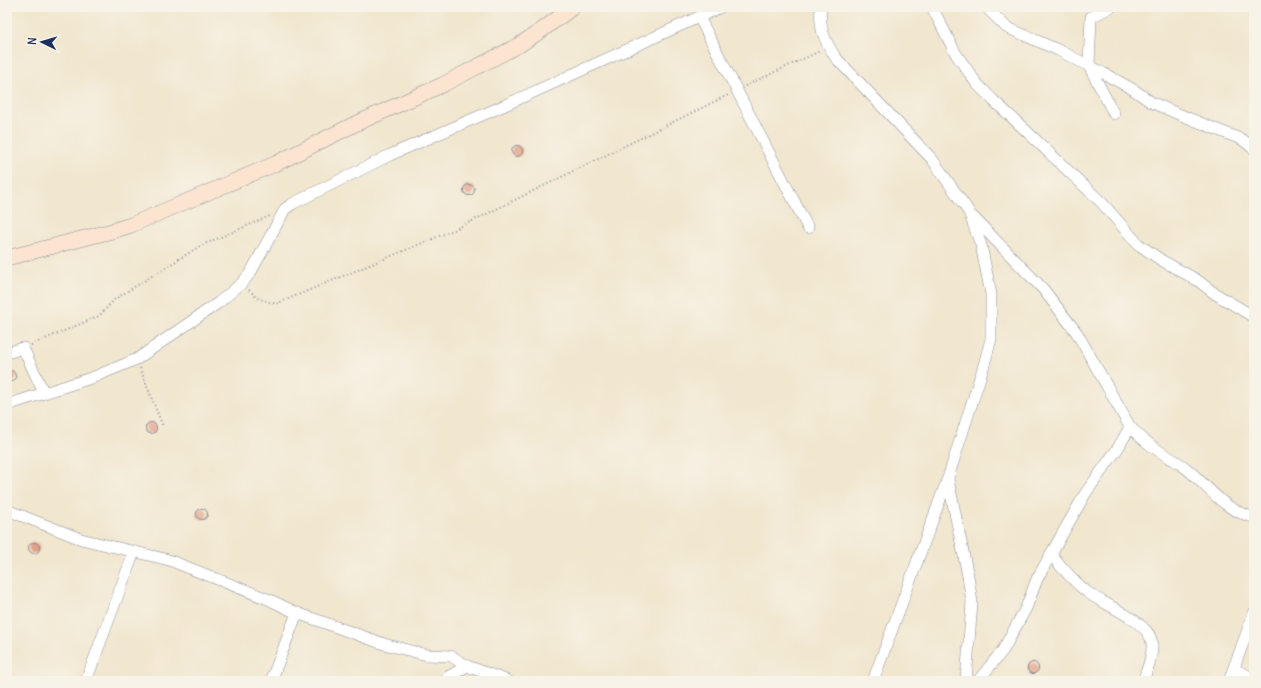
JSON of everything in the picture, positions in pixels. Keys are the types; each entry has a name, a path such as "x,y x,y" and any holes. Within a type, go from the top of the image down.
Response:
{"street":[{"path":"7,258 131,225 275,164 353,125 442,85 492,60 542,30 573,7"},
{"path":"7,405 94,377 137,359 218,303 242,283 250,272 285,209 292,204 390,155 503,106 721,7"},
{"path":"821,7 820,18 822,32 836,58 874,100 932,159 969,212 1043,289 1077,333 1130,427 1141,439 1189,470 1217,498 1235,511 1254,516"},
{"path":"932,7 956,54 977,84 1102,203 1138,244 1161,260 1197,280 1214,294 1254,317"},
{"path":"986,7 1006,27 1090,66 1134,90 1151,102 1243,140 1254,149"},
{"path":"1111,7 1091,17 1090,66 1114,114"},
{"path":"699,17 808,228"},
{"path":"873,681 948,478 991,339 991,294 988,276 982,245 969,212"},
{"path":"7,352 23,348 44,393"},
{"path":"978,681 1003,650 1026,608 1037,579 1085,494 1118,448 1130,427"},
{"path":"948,478 972,602 966,681"},
{"path":"7,510 81,538 169,560 270,600 297,613 384,644 427,655 450,656 467,666 508,681"},
{"path":"86,681 134,552"},
{"path":"1051,554 1072,579 1086,592 1131,619 1144,628 1148,633 1151,639 1151,656 1143,681"},
{"path":"271,681 297,613"},
{"path":"1229,681 1254,613"},
{"path":"445,681 448,677 467,666"},
{"path":"1234,669 1254,679"}],"path":[{"path":"242,283 257,298 276,304 456,229 737,90 829,47"},
{"path":"23,348 99,316 115,299 200,246 285,209"},
{"path":"137,359 163,428"}],"building":[{"path":"517,145 521,147 523,151 521,155 517,157 513,155 511,151 513,147"},
{"path":"469,184 473,186 475,190 473,194 469,196 465,194 463,190 465,186"},
{"path":"7,370 13,371 15,374 16,378 14,381 7,383"},
{"path":"151,422 155,424 157,428 155,432 151,434 147,432 145,428 147,424"},
{"path":"202,508 206,510 208,514 206,518 202,520 198,518 196,514 198,510"},
{"path":"34,542 38,544 40,548 38,552 34,554 30,552 28,548 30,544"},
{"path":"1033,662 1037,664 1039,668 1037,672 1033,674 1029,672 1027,668 1029,664"}]}
